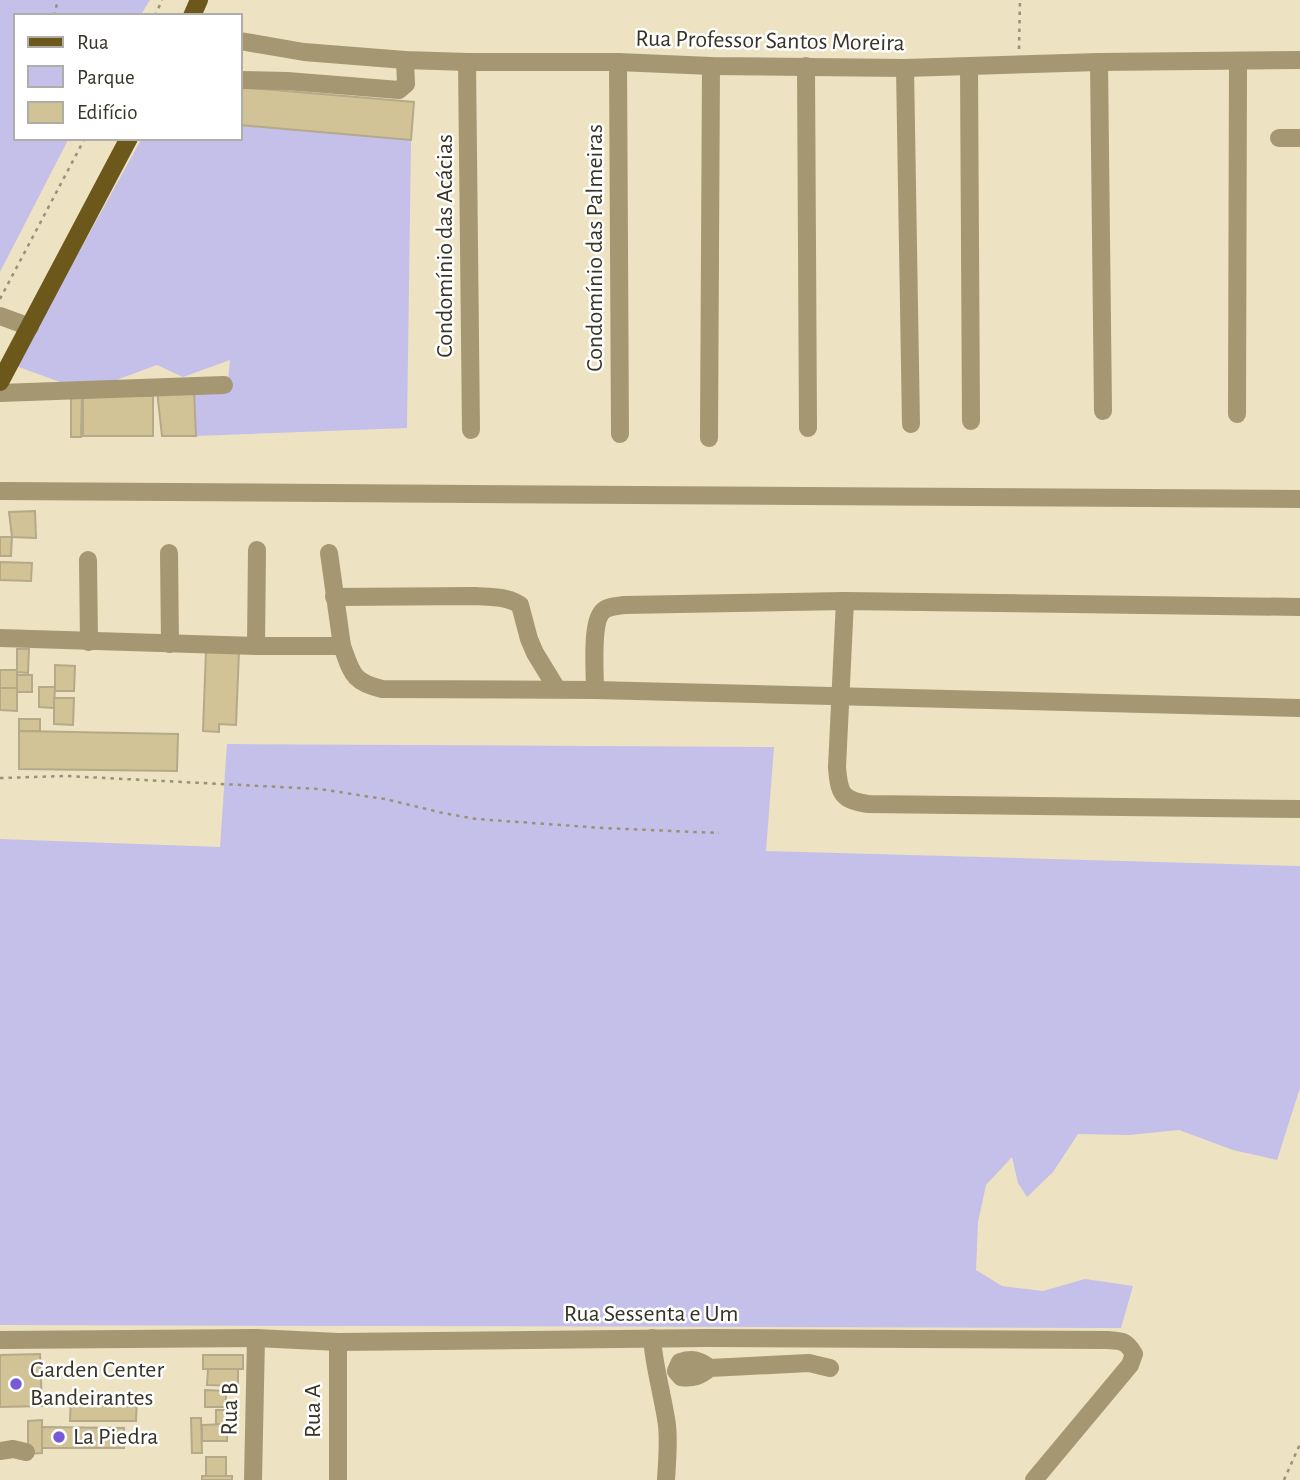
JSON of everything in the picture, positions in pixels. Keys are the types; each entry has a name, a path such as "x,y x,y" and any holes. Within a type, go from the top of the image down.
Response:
{"main road":[{"path":"0,382 128,140"}],"street":[{"name":"Rua Professor Santos Moreira","path":"242,41 288,49 405,60 467,62 905,68 1300,60"},
{"path":"287,81 288,49"},
{"path":"242,80 399,90 406,84 405,60"},
{"path":"1237,414 1238,61"},
{"name":"Condomínio das Acácias","path":"467,62 471,430"},
{"name":"Condomínio das Palmeiras","path":"618,62 621,435"},
{"path":"1099,62 1103,411"},
{"path":"709,438 711,66"},
{"path":"806,66 808,428"},
{"path":"969,67 971,421"},
{"path":"905,68 911,424"},
{"path":"1279,138 1300,138"},
{"path":"0,316 30,327"},
{"path":"0,393 223,385"},
{"path":"0,491 1300,499"},
{"path":"256,646 257,550"},
{"path":"169,553 170,644"},
{"path":"329,553 342,646 349,665 357,679 382,689 557,689 1300,708"},
{"path":"88,560 89,642"},
{"path":"334,597 463,596 497,597 513,601 520,606 535,653 557,689"},
{"path":"595,690 595,635 601,613 607,608 624,605 845,601 1300,607"},
{"path":"845,601 838,783 841,792 848,799 868,804 1300,809"},
{"path":"0,638 342,646"},
{"name":"Rua Sessenta e Um","path":"0,1340 256,1338 338,1342 718,1338 1107,1340 1121,1341 1129,1345 1134,1354 1130,1365 1034,1480"},
{"name":"Rua B","path":"253,1480 256,1338"},
{"path":"652,1338 667,1429 666,1480"},
{"path":"718,1338 731,1368"},
{"name":"Rua A","path":"338,1342 338,1480"},
{"path":"710,1368 809,1363 830,1368"},
{"path":"0,1451 13,1449 26,1452"}],"path":[{"path":"1019,65 1020,0"},
{"path":"0,299 84,140"},
{"path":"0,778 66,776 319,789 385,799 476,819 719,833"},
{"path":"1284,1480 1300,1444"}],"green space":[{"path":"0,0 150,0 141,14 14,14 14,140 68,140 0,272"},
{"path":"242,125 411,140 407,428 196,436 194,392 227,392 230,360 183,377 157,365 100,386 60,382 16,366 141,140 242,140"},
{"path":"227,744 774,747 766,851 1300,866 1300,1088 1277,1160 1233,1150 1179,1130 1129,1135 1078,1134 1053,1172 1027,1197 1018,1183 1012,1157 986,1185 978,1222 976,1270 1002,1286 1043,1291 1085,1279 1133,1286 1121,1328 0,1325 0,839 220,847"}],"building":[{"path":"242,87 414,102 411,140 242,125"},
{"path":"157,391 194,392 196,436 162,436"},
{"path":"71,393 82,394 81,437 71,437"},
{"path":"83,396 153,396 153,436 83,436"},
{"path":"35,511 36,538 12,537 9,512"},
{"path":"0,537 12,537 11,556 0,556"},
{"path":"0,562 32,563 31,581 0,580"},
{"path":"17,649 29,649 28,673 17,672"},
{"path":"206,650 239,651 236,725 219,724 219,732 203,731"},
{"path":"55,665 75,666 74,691 55,691"},
{"path":"0,670 17,670 17,688 0,688"},
{"path":"17,675 32,675 32,692 17,692"},
{"path":"39,687 55,687 54,708 39,707"},
{"path":"0,688 17,688 17,711 0,710"},
{"path":"54,698 74,698 73,725 54,724"},
{"path":"19,719 40,719 40,731 19,731"},
{"path":"19,731 178,734 177,771 19,769"},
{"path":"40,1354 42,1406 0,1407 0,1355"},
{"path":"203,1355 243,1355 243,1369 203,1369"},
{"path":"208,1369 238,1369 238,1386 207,1385"},
{"path":"205,1390 226,1391 226,1407 205,1407"},
{"path":"71,1396 137,1397 136,1421 70,1421"},
{"path":"216,1410 236,1410 236,1425 216,1424"},
{"path":"191,1418 201,1418 202,1453 192,1453"},
{"path":"42,1420 42,1453 28,1454 28,1421"},
{"path":"227,1424 227,1441 202,1441 202,1425"},
{"path":"42,1427 124,1428 124,1448 42,1448"},
{"path":"206,1457 226,1457 226,1476 206,1476"},
{"path":"202,1476 232,1476 232,1480 202,1480"}],"place":[{"name":"Garden Center Bandeirantes","path":"16,1384"},
{"name":"La Piedra","path":"59,1437"}]}
